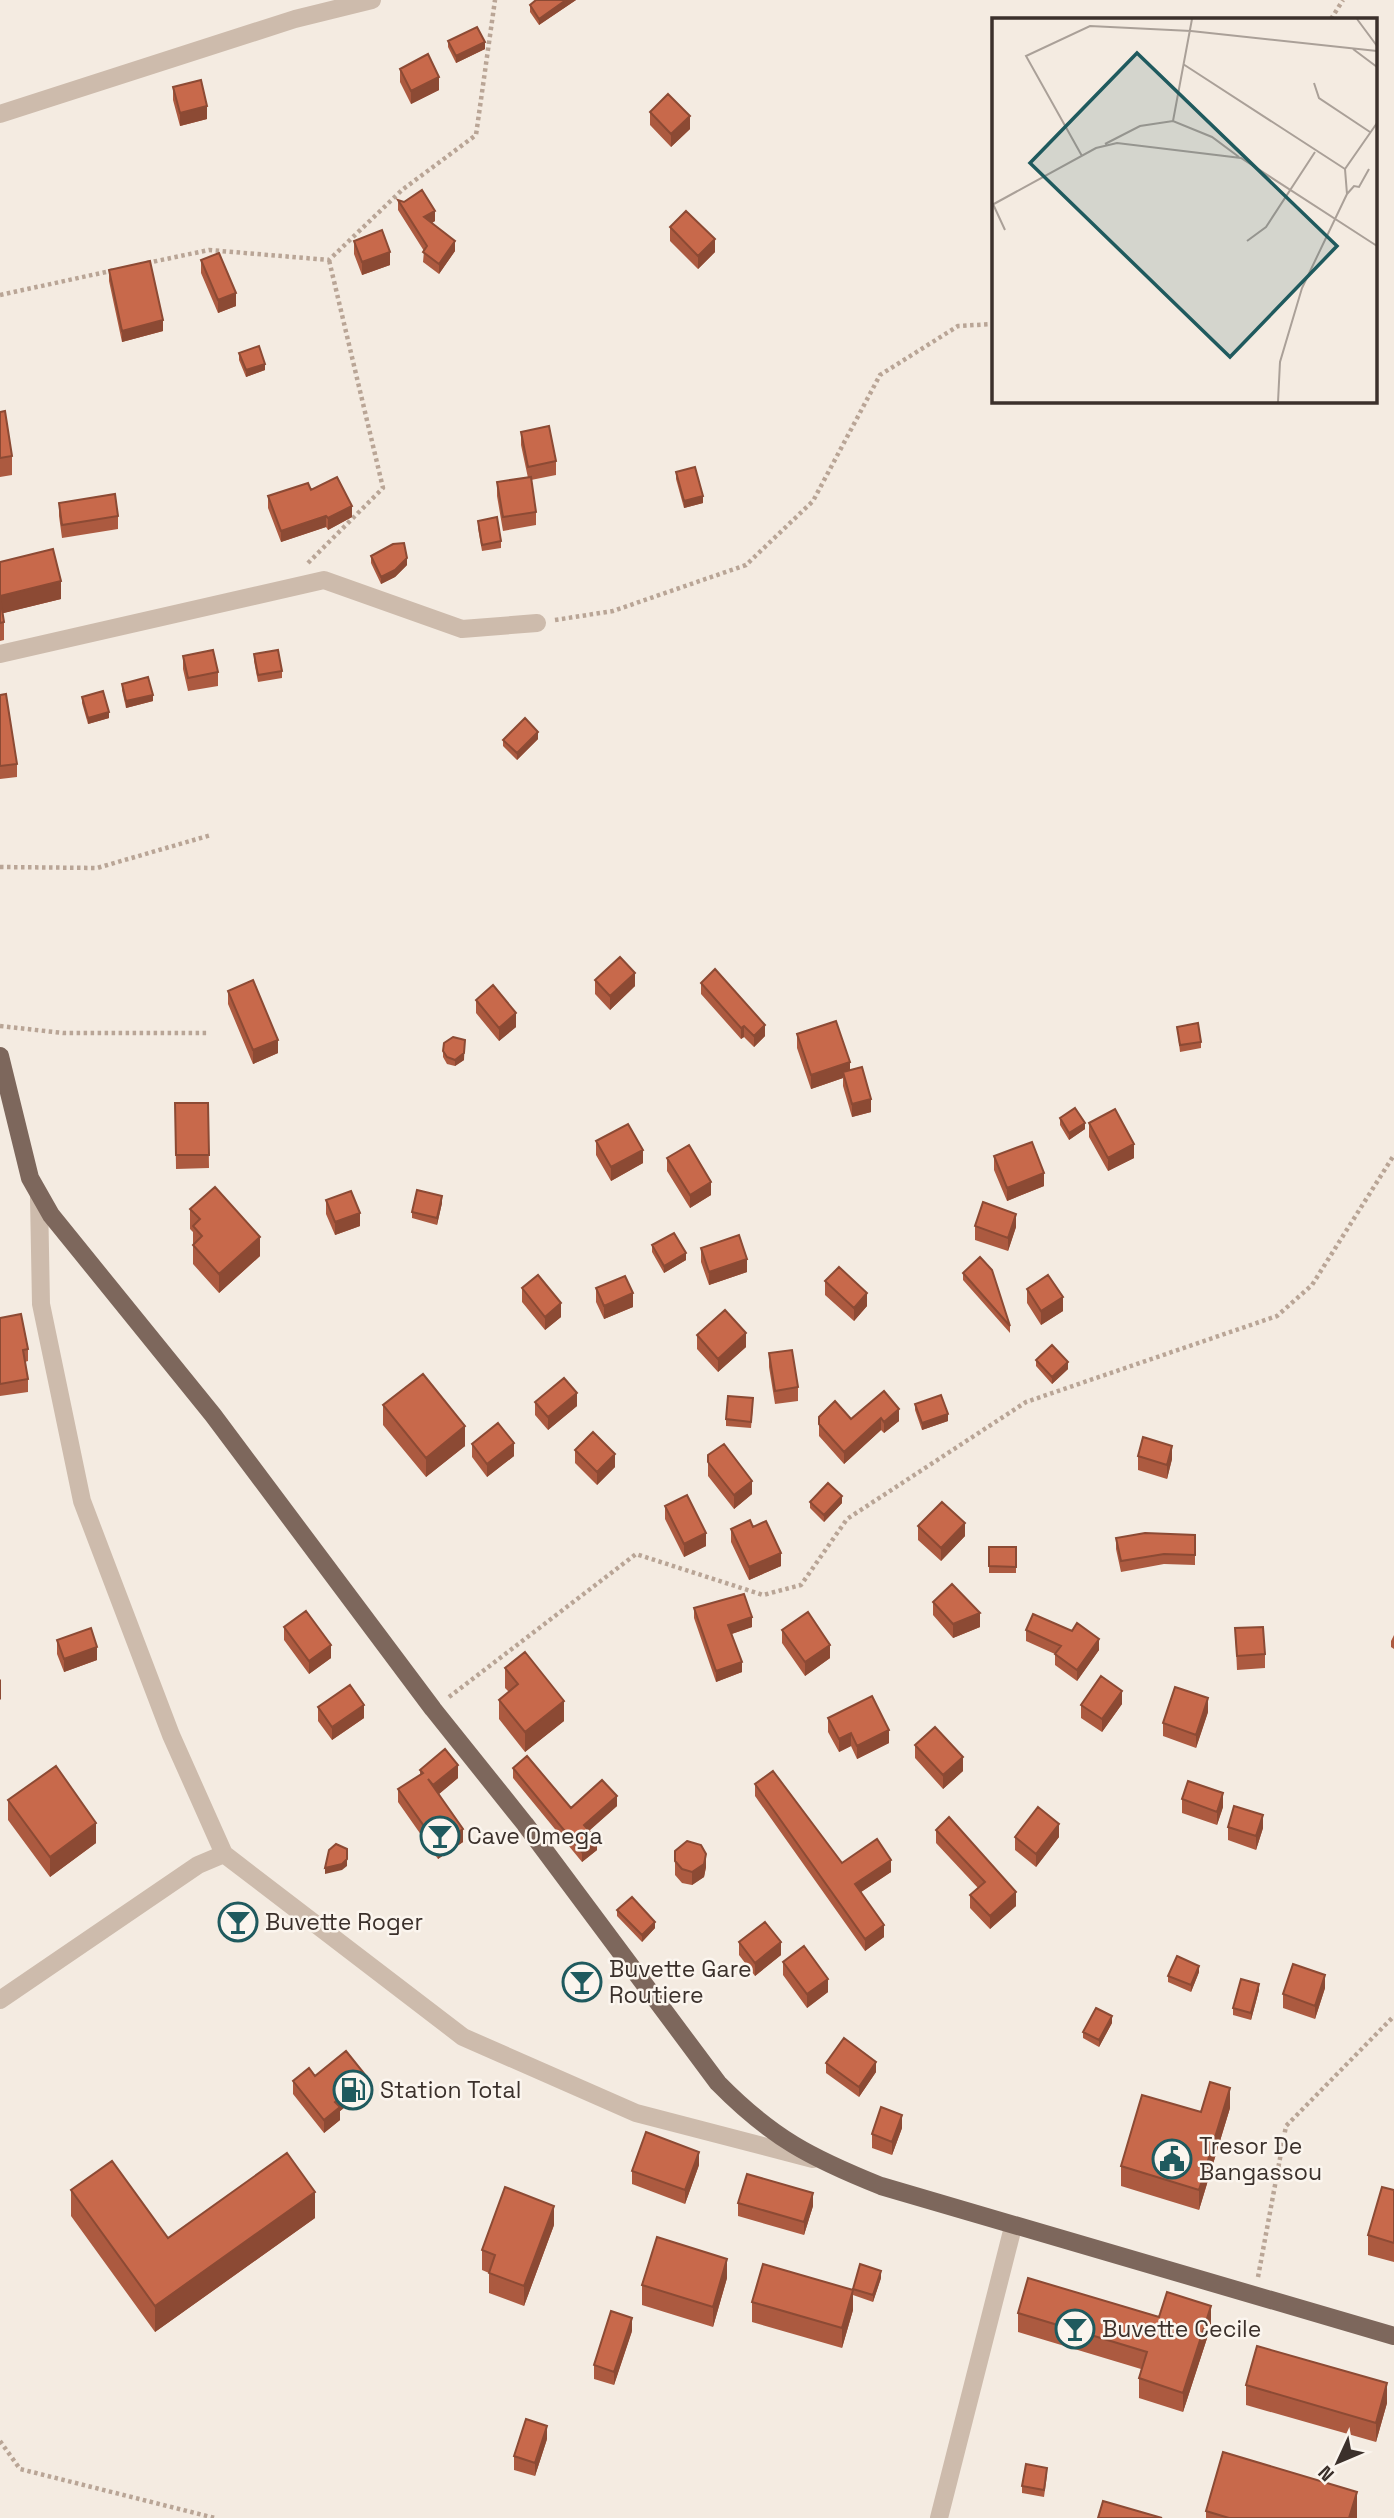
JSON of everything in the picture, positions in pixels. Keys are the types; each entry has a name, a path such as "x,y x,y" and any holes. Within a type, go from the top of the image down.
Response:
{"main road":[{"path":"0,1056 30,1178 38,1197 213,1415 433,1709 525,1824 718,2084 753,2119 813,2159 881,2186 1013,2227 1394,2336"}],"street":[{"path":"0,114 295,19 372,0"},
{"path":"0,654 324,580 462,629 537,623"},
{"path":"38,1197 41,1304 82,1501 171,1735 225,1854 463,2037 636,2113 813,2159"},
{"path":"0,2000 198,1866 225,1854"},
{"path":"939,2518 1013,2227"}],"path":[{"path":"144,264 209,250 329,260 402,190 476,135 495,0"},
{"path":"1332,18 1343,0"},
{"path":"282,588 383,488 329,260"},
{"path":"0,295 118,269"},
{"path":"537,623 613,611 746,565 813,501 880,375 958,326 992,324"},
{"path":"0,867 97,868 211,835"},
{"path":"0,1026 63,1033 208,1033"},
{"path":"433,1709 636,1554 763,1595 801,1585 847,1519 1027,1402 1277,1316 1312,1285 1394,1155"},
{"path":"1255,2295 1286,2126 1394,2016"},
{"path":"0,2441 20,2469 215,2518"}],"building":[{"path":"536,0 566,0 539,19 530,5"},
{"path":"477,27 485,42 456,56 448,41"},
{"path":"428,54 439,77 411,91 400,69"},
{"path":"201,80 207,106 180,113 173,87"},
{"path":"668,94 690,116 671,134 650,112"},
{"path":"422,190 435,211 424,217 455,241 439,264 423,252 427,246 398,200 404,202"},
{"path":"686,211 715,239 698,256 670,227"},
{"path":"382,230 390,252 362,262 354,241"},
{"path":"219,253 236,293 218,300 201,260"},
{"path":"150,261 163,320 122,331 109,270"},
{"path":"259,346 265,364 246,370 239,353"},
{"path":"5,411 12,456 0,458 0,412"},
{"path":"549,426 556,461 528,467 521,432"},
{"path":"695,467 703,496 684,501 676,472"},
{"path":"337,477 352,506 328,518 326,516 281,531 268,496 308,483 311,490"},
{"path":"531,477 536,512 503,517 497,482"},
{"path":"115,494 118,516 62,525 59,503"},
{"path":"497,517 501,541 482,545 478,521"},
{"path":"404,543 407,558 395,570 381,577 371,556 393,544"},
{"path":"53,549 61,581 0,596 0,562"},
{"path":"0,597 4,622 0,623"},
{"path":"213,650 218,672 188,678 183,656"},
{"path":"278,650 282,671 258,675 254,654"},
{"path":"148,677 153,695 126,701 122,684"},
{"path":"103,691 109,712 88,718 82,697"},
{"path":"6,694 17,764 0,766 0,695"},
{"path":"525,718 538,732 517,753 503,740"},
{"path":"620,957 635,973 610,996 595,980"},
{"path":"715,969 765,1025 754,1036 744,1026 741,1028 701,983"},
{"path":"253,980 278,1040 253,1050 228,991"},
{"path":"493,985 516,1013 499,1028 476,1000"},
{"path":"836,1021 850,1062 811,1075 797,1034"},
{"path":"1198,1023 1201,1042 1180,1045 1177,1027"},
{"path":"453,1037 465,1040 464,1053 455,1060 447,1057 443,1051 444,1043"},
{"path":"862,1067 871,1099 852,1104 843,1072"},
{"path":"175,1103 208,1103 209,1155 176,1155"},
{"path":"1075,1108 1085,1123 1069,1133 1060,1118"},
{"path":"1115,1109 1134,1144 1108,1158 1089,1123"},
{"path":"628,1124 643,1150 611,1167 596,1141"},
{"path":"1032,1142 1044,1173 1007,1188 994,1156"},
{"path":"689,1145 711,1182 690,1195 667,1158"},
{"path":"215,1187 260,1237 219,1274 193,1245 202,1236 193,1226 200,1219 190,1209"},
{"path":"417,1190 442,1196 437,1218 412,1212"},
{"path":"351,1191 360,1213 335,1222 326,1200"},
{"path":"983,1202 1016,1214 1008,1238 975,1226"},
{"path":"674,1233 686,1253 664,1266 652,1245"},
{"path":"739,1235 747,1259 709,1272 701,1248"},
{"path":"980,1257 992,1270 1010,1326 963,1273"},
{"path":"839,1267 867,1293 854,1308 825,1281"},
{"path":"538,1275 561,1303 545,1317 522,1288"},
{"path":"1048,1275 1063,1297 1041,1311 1027,1289"},
{"path":"625,1276 633,1293 604,1306 596,1288"},
{"path":"725,1310 746,1333 718,1359 697,1335"},
{"path":"21,1314 28,1349 23,1350 28,1379 0,1384 0,1318"},
{"path":"1052,1345 1068,1362 1052,1377 1036,1360"},
{"path":"792,1350 798,1387 775,1391 769,1353"},
{"path":"423,1374 465,1426 426,1458 383,1405"},
{"path":"564,1378 577,1393 548,1417 535,1402"},
{"path":"884,1391 899,1409 884,1422 881,1418 844,1452 819,1424 819,1417 835,1401 851,1419"},
{"path":"941,1395 948,1414 922,1423 915,1404"},
{"path":"728,1396 753,1398 751,1422 726,1419"},
{"path":"498,1423 514,1443 487,1464 472,1444"},
{"path":"593,1432 615,1454 597,1472 575,1450"},
{"path":"1143,1437 1172,1446 1167,1465 1138,1456"},
{"path":"724,1444 752,1481 734,1495 708,1462 708,1455"},
{"path":"828,1483 842,1496 824,1515 810,1502"},
{"path":"687,1495 706,1533 684,1544 665,1506"},
{"path":"942,1502 965,1523 941,1548 918,1526"},
{"path":"750,1520 753,1527 766,1521 781,1553 749,1567 731,1529"},
{"path":"1145,1533 1195,1535 1195,1555 1164,1554 1121,1561 1116,1538"},
{"path":"989,1547 1016,1547 1016,1567 989,1566"},
{"path":"952,1584 980,1613 953,1624 933,1602"},
{"path":"744,1594 752,1617 728,1625 742,1662 716,1671 694,1608"},
{"path":"306,1611 331,1645 309,1661 284,1627"},
{"path":"808,1612 830,1645 805,1662 782,1630"},
{"path":"1033,1614 1072,1631 1077,1623 1099,1639 1077,1670 1055,1654 1061,1646 1026,1630"},
{"path":"1263,1627 1265,1654 1237,1656 1235,1628"},
{"path":"91,1628 97,1647 64,1659 57,1640"},
{"path":"525,1652 564,1701 525,1732 499,1700 518,1684 505,1668"},
{"path":"1101,1676 1122,1691 1102,1719 1081,1705"},
{"path":"350,1685 364,1705 332,1727 318,1707"},
{"path":"1175,1687 1208,1698 1196,1735 1163,1723"},
{"path":"872,1696 889,1730 857,1746 851,1733 839,1739 828,1718"},
{"path":"935,1727 963,1757 943,1775 915,1745"},
{"path":"445,1749 458,1765 433,1785 428,1779 463,1829 438,1846 398,1789 423,1773 420,1770"},
{"path":"527,1756 571,1808 602,1780 617,1796 584,1825 597,1840 582,1852 513,1768"},
{"path":"56,1766 96,1823 50,1857 8,1800"},
{"path":"773,1771 842,1863 877,1839 891,1860 855,1884 884,1925 865,1939 755,1784"},
{"path":"1188,1781 1223,1793 1217,1812 1182,1799"},
{"path":"1234,1806 1263,1815 1256,1836 1228,1827"},
{"path":"1038,1807 1059,1824 1036,1854 1015,1837"},
{"path":"949,1817 1016,1892 990,1916 970,1895 985,1882 936,1830"},
{"path":"687,1841 701,1845 706,1854 704,1864 692,1872 682,1869 675,1861 675,1851"},
{"path":"336,1844 347,1849 347,1859 342,1864 325,1868 329,1850"},
{"path":"632,1897 655,1922 642,1935 617,1910"},
{"path":"765,1922 781,1942 755,1963 739,1942"},
{"path":"804,1946 828,1979 807,1994 783,1962"},
{"path":"1177,1956 1199,1966 1191,1985 1168,1976"},
{"path":"1293,1964 1325,1975 1315,2006 1283,1994"},
{"path":"1241,1979 1259,1984 1251,2013 1233,2008"},
{"path":"1096,2008 1112,2016 1099,2040 1083,2032"},
{"path":"844,2038 876,2062 859,2087 826,2063"},
{"path":"346,2051 367,2077 335,2102 340,2107 324,2120 293,2081 309,2068 315,2076"},
{"name":"Tresor De Bangassou","path":"1210,2082 1230,2088 1199,2190 1121,2166 1142,2095 1201,2112"},
{"path":"881,2107 902,2115 892,2142 872,2134"},
{"path":"646,2132 699,2152 685,2190 632,2171"},
{"path":"287,2153 315,2192 155,2306 71,2190 112,2161 168,2238"},
{"path":"747,2174 813,2193 804,2222 738,2203"},
{"path":"505,2187 554,2206 524,2286 489,2273 495,2255 482,2250"},
{"path":"1382,2187 1394,2190 1394,2243 1368,2235"},
{"path":"657,2237 727,2259 713,2307 642,2285"},
{"path":"763,2264 853,2290 842,2328 752,2302"},
{"path":"860,2264 881,2271 873,2295 853,2289"},
{"path":"1028,2278 1159,2317 1167,2292 1211,2306 1183,2393 1139,2378 1147,2352 1018,2313"},
{"path":"611,2311 632,2318 614,2372 594,2365"},
{"path":"1257,2346 1387,2383 1376,2423 1246,2385"},
{"path":"526,2419 547,2426 535,2463 514,2456"},
{"path":"1223,2452 1357,2492 1349,2518 1229,2518 1206,2511"},
{"path":"1026,2464 1047,2468 1044,2490 1022,2486"},
{"path":"1103,2501 1162,2518 1098,2518"}],"place":[{"name":"Cave Omega","path":"440,1836"},
{"name":"Buvette Roger","path":"238,1922"},
{"name":"Buvette Gare Routiere","path":"582,1982"},
{"name":"Station Total","path":"353,2090"},
{"name":"Tresor De Bangassou","path":"1172,2159"},
{"name":"Buvette Cecile","path":"1075,2329"}]}
